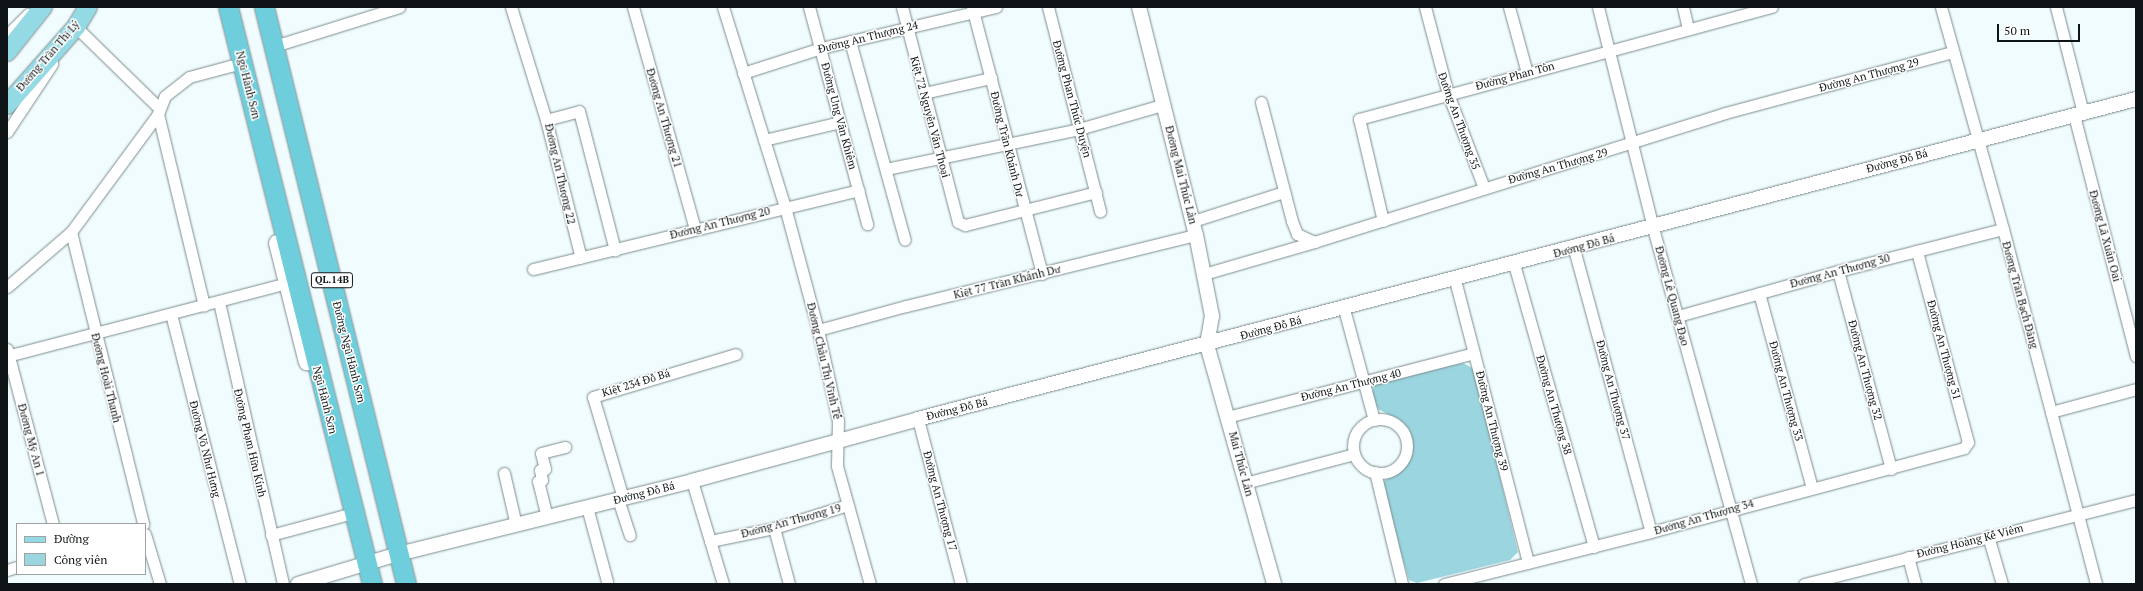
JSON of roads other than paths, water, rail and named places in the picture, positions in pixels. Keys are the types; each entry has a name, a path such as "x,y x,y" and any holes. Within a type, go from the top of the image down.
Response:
{"highway":[{"name":"QL.14B","path":"228,7 237,38"},
{"name":"Đường Ngũ Hành Sơn","path":"265,7 278,45 408,583"},
{"name":"Ngũ Hành Sơn","path":"237,38 363,565 372,584"}],"main road":[{"path":"7,52 43,7"},
{"name":"Đường Trần Thị Lý","path":"7,105 76,27 88,7"},
{"name":"Ngũ Hành Sơn","path":"237,38 234,64 287,283 346,515 363,565 363,584"}],"street":[{"path":"7,35 36,7"},
{"path":"278,45 399,7"},
{"path":"511,7 546,120"},
{"name":"Đường An Thượng 21","path":"633,7 695,229"},
{"name":"Đường Châu Thị Vĩnh Tế","path":"723,7 785,207 818,330 838,422 837,466 870,584"},
{"name":"Đường Ung Văn Khiêm","path":"809,7 868,224"},
{"name":"Kiệt 72 Nguyễn Văn Thoại","path":"902,7 906,28 958,222 961,225"},
{"name":"Đường An Thượng 24","path":"743,73 821,48 906,28 973,9 996,7"},
{"name":"Đường Phan Thúc Duyện","path":"1048,7 1100,211"},
{"name":"Đường Mai Thúc Lân","path":"1139,7 1162,105 1193,221 1204,274 1212,316 1207,345"},
{"name":"Đường An Thượng 35","path":"1425,7 1448,94 1484,188"},
{"path":"1509,7 1527,72"},
{"name":"Đường Lê Quang Đạo","path":"1598,7 1634,144 1653,228 1751,584"},
{"path":"1683,7 1688,28"},
{"name":"Đường Phan Tôn","path":"1383,221 1359,119 1527,72 1610,52 1688,28 1772,7"},
{"name":"Đường Trần Bạch Đằng","path":"1941,7 2003,229 2076,514 2096,584"},
{"name":"Đường Lã Xuân Oai","path":"2056,7 2078,114 2136,356"},
{"name":"Đường Trần Khánh Dư","path":"973,9 1006,144 1042,274"},
{"path":"7,132 76,27 159,111 204,306"},
{"path":"850,41 905,240"},
{"name":"Đường An Thượng 29","path":"1204,274 1383,221 1484,188 1634,144 1725,113 1953,52"},
{"path":"7,287 71,232 159,111 165,96 189,77 234,64"},
{"name":"Đường Trần Khánh Dư","path":"924,93 990,78"},
{"name":"Đường Đỗ Bá","path":"298,584 401,553 692,481 918,419 1207,345 1653,228 1977,140 2136,100"},
{"path":"1261,102 1284,192 1297,234 1314,242"},
{"path":"886,169 937,158 942,159 1079,129 1162,105"},
{"name":"Đường An Thượng 22","path":"581,258 546,120 579,111 615,250"},
{"path":"764,140 840,122"},
{"name":"Đường An Thượng 20","path":"533,269 859,190"},
{"name":"Đường Trần Khánh Dư","path":"961,225 1096,192"},
{"path":"1193,221 1284,192"},
{"name":"Đường An Thượng 30","path":"1678,316 1838,271 2003,229"},
{"name":"Đường Hoài Thanh","path":"71,232 142,523"},
{"name":"Kiệt 77 Trần Khánh Dư","path":"818,330 906,306 1042,274 1196,235"},
{"name":"Đường An Thượng 37","path":"1574,248 1651,532"},
{"name":"Đường An Thượng 31","path":"1917,251 1968,442 1964,448"},
{"name":"Đường An Thượng 38","path":"1514,264 1594,547"},
{"name":"Đường An Thượng 32","path":"1838,271 1891,469"},
{"name":"Đường An Thượng 39","path":"1455,280 1528,563"},
{"path":"7,353 220,302 287,283"},
{"name":"Đường An Thượng 33","path":"1759,293 1812,488"},
{"name":"Đường Phạm Hữu Kính","path":"220,302 283,584"},
{"path":"1344,309 1374,420"},
{"name":"Đường Võ Như Hưng","path":"171,314 240,584"},
{"name":"Mai Thúc Lân","path":"1207,345 1274,584"},
{"name":"Đường Mỹ An 1","path":"7,353 53,523"},
{"name":"Đường An Thượng 40","path":"1227,417 1474,353"},
{"name":"Kiệt 234 Đỗ Bá","path":"620,499 592,397 736,354"},
{"path":"2051,412 2136,389"},
{"name":"Đường An Thượng 17","path":"918,419 961,584"},
{"path":"1374,420 1392,422 1404,433 1407,442 1404,458 1399,466 1384,473 1375,472 1362,466 1354,454 1354,441 1359,429 1374,420"},
{"path":"546,517 538,481 542,480 540,470 545,469 541,453 565,447"},
{"name":"Đường An Thượng 34","path":"1444,584 1594,547 1731,509 1891,469 1964,448"},
{"path":"1246,483 1354,454"},
{"path":"1375,472 1402,584"},
{"path":"504,473 516,525"},
{"path":"692,481 723,584"},
{"path":"620,499 630,535"},
{"name":"Đường Hoàng Kế Viêm","path":"1804,584 1832,580 1908,556 2136,500"},
{"name":"Đường An Thượng 19","path":"710,541 774,528 848,505"},
{"path":"587,507 607,581"},
{"path":"271,535 346,515"},
{"path":"774,528 789,584"},
{"path":"1988,536 2002,584"},
{"path":"146,537 160,584"},
{"path":"1908,556 1915,584"}]}
